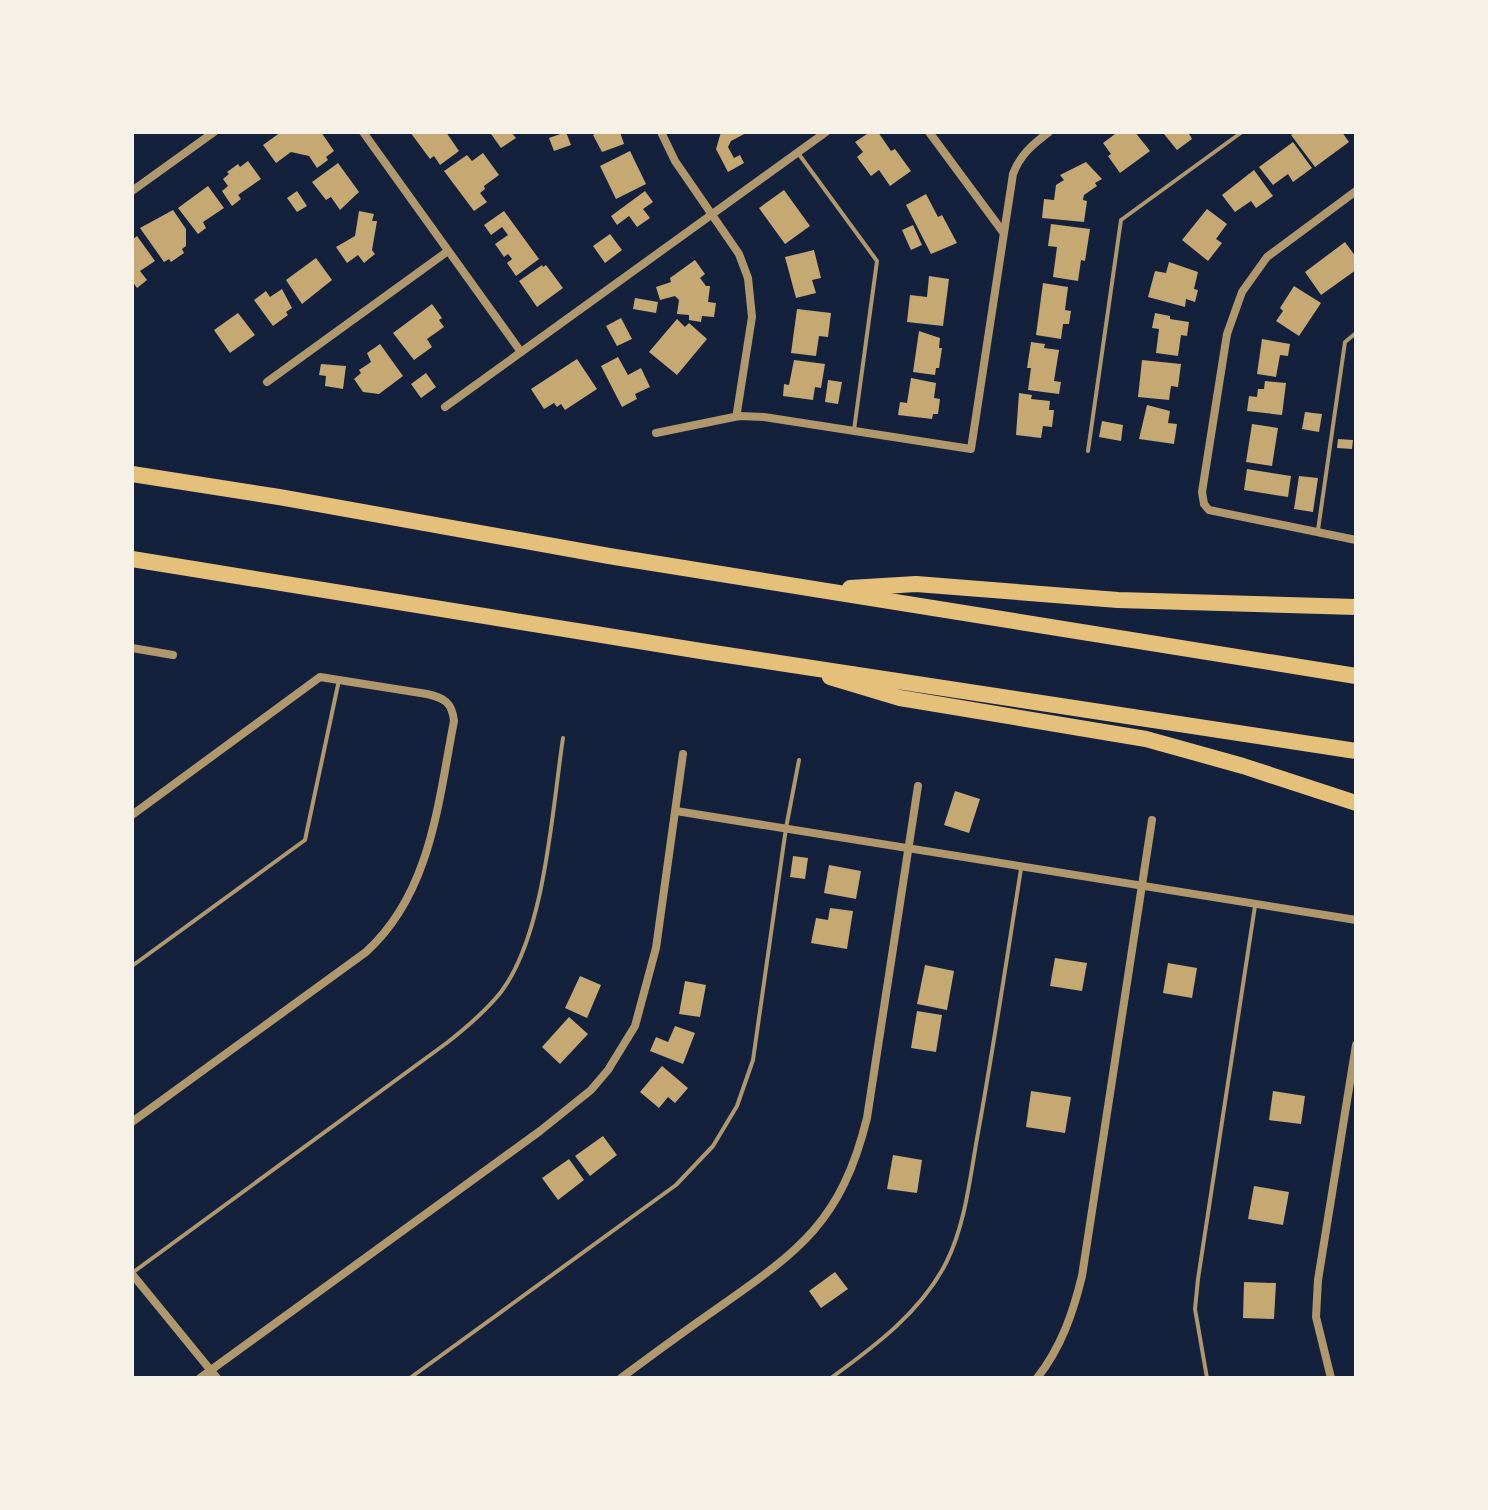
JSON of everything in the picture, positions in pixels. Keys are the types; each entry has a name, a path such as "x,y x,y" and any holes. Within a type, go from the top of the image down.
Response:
{"highway":[{"path":"132,474 609,556 1356,676"},
{"path":"132,559 692,650 1356,751"},
{"path":"821,590 916,584 1118,600 1356,607"},
{"path":"771,660 900,698 1146,739 1243,766 1356,803"}],"street":[{"path":"132,191 214,132"},
{"path":"363,132 521,352"},
{"path":"661,132 675,161 739,254 751,291 752,317 737,412 739,416"},
{"path":"445,407 826,132"},
{"path":"929,132 1003,232"},
{"path":"656,433 739,416 764,417 971,449 1013,174 1019,160 1049,132"},
{"path":"1356,191 1267,257 1242,292 1227,334 1202,492 1204,504 1209,510 1356,540"},
{"path":"267,382 448,251"},
{"path":"132,648 173,655"},
{"path":"132,815 320,677 427,694 442,698 453,711 454,721 428,851 417,880 388,929 366,952 132,1122"},
{"path":"200,1378 214,1374 540,1131 582,1098 608,1070 635,1026 643,1004 656,948 683,754"},
{"path":"621,1378 780,1264 813,1233 839,1195 860,1146 867,1118 918,786"},
{"path":"676,811 1356,920"},
{"path":"1042,1376 1068,1325 1082,1276 1152,820"},
{"path":"1331,1378 1316,1317 1318,1280 1356,1045"},
{"path":"132,1274 214,1374"}],"lane":[{"path":"1088,451 1121,220 1242,132"},
{"path":"798,152 877,261 854,432"},
{"path":"1318,533 1345,342 1356,333"},
{"path":"132,966 305,840 339,680"},
{"path":"132,1274 448,1042 478,1018 503,989 523,951 537,906 563,738"},
{"path":"410,1378 676,1185 713,1146 737,1106 753,1060 786,828 799,760"},
{"path":"831,1378 884,1339 916,1305 946,1263 962,1218 1022,866"},
{"path":"1207,1378 1195,1309 1198,1279 1255,903"}],"building":[{"path":"281,132 321,132 334,151 317,168 309,156 291,152 276,163 263,145"},
{"path":"410,132 446,132 459,151 440,165 434,156 430,159"},
{"path":"511,132 516,138 501,148 491,134"},
{"path":"566,132 571,145 554,151 549,138"},
{"path":"597,132 620,132 624,144 602,152 593,135"},
{"path":"721,132 748,132 731,141 728,147 734,158 740,155 744,163 728,172 716,149"},
{"path":"870,132 878,132 911,171 890,186 879,170 871,176 857,157 863,152 855,142"},
{"path":"1113,132 1135,132 1150,151 1120,173 1103,143 1115,134"},
{"path":"1188,132 1192,139 1177,150 1164,134"},
{"path":"1295,132 1342,132 1349,142 1315,167 1291,135"},
{"path":"1293,142 1312,168 1293,182 1288,174 1273,185 1259,167"},
{"path":"630,151 646,184 616,199 600,166"},
{"path":"483,153 499,175 484,186 480,193 487,202 474,211 444,171 467,155 472,161"},
{"path":"248,161 261,179 238,195 241,199 232,206 222,191 228,186 223,179 238,164 240,167"},
{"path":"1086,162 1102,179 1084,195 1083,200 1087,201 1084,222 1042,218 1044,199 1054,200 1056,185 1064,180 1060,175"},
{"path":"338,163 359,192 340,210 331,197 326,200 312,182"},
{"path":"1254,170 1273,196 1256,208 1251,201 1235,212 1222,195"},
{"path":"208,186 224,208 203,222 206,228 198,234 178,208"},
{"path":"784,190 810,226 785,244 759,208"},
{"path":"297,191 307,206 297,212 287,198"},
{"path":"645,191 653,202 643,209 650,218 637,227 629,216 617,225 611,216"},
{"path":"926,194 957,243 931,254 906,205"},
{"path":"1207,209 1227,224 1216,239 1222,243 1208,261 1182,240"},
{"path":"173,210 186,229 186,246 182,249 184,253 171,262 169,259 164,262 140,228"},
{"path":"359,211 374,214 372,221 377,221 372,250 375,254 364,263 358,255 347,263 336,247 355,236"},
{"path":"504,211 539,259 516,276 507,263 512,259 508,254 504,257 495,244 508,235 502,227 491,235 484,225"},
{"path":"1051,224 1090,229 1078,281 1053,277 1057,247 1048,246"},
{"path":"913,225 922,245 911,250 902,230"},
{"path":"610,234 622,250 605,263 593,246"},
{"path":"137,236 155,261 140,271 147,280 137,288 132,281 132,240"},
{"path":"1345,242 1356,257 1356,270 1321,295 1305,272"},
{"path":"814,250 821,278 812,280 816,293 796,298 785,257"},
{"path":"316,258 332,280 302,304 286,280"},
{"path":"695,260 705,274 700,278 706,286 710,286 708,302 716,303 714,317 702,316 701,322 689,320 689,315 677,314 679,300 675,296 660,300 656,287 671,282 670,278"},
{"path":"1169,262 1198,272 1195,302 1186,299 1185,307 1148,297 1155,271 1166,273"},
{"path":"546,265 563,288 537,307 519,281"},
{"path":"929,276 949,279 943,326 907,322 910,295 927,297"},
{"path":"1043,283 1068,287 1065,310 1071,311 1069,324 1063,324 1061,339 1036,335"},
{"path":"1294,286 1321,303 1299,336 1276,321"},
{"path":"282,289 292,308 273,326 254,300 266,291 270,297"},
{"path":"635,298 658,302 656,313 633,309"},
{"path":"432,304 444,327 427,339 432,347 414,360 393,333"},
{"path":"797,309 831,313 828,337 819,336 816,356 791,353"},
{"path":"238,313 255,335 230,353 214,330"},
{"path":"1155,313 1189,322 1187,336 1181,335 1178,356 1156,353 1159,329 1152,328"},
{"path":"621,318 632,339 617,346 606,326"},
{"path":"677,319 685,327 689,323 707,339 677,375 649,352"},
{"path":"919,331 940,338 939,348 942,348 935,375 913,372"},
{"path":"1262,339 1290,344 1288,356 1280,355 1276,377 1257,374"},
{"path":"1031,342 1059,350 1054,381 1061,382 1059,394 1028,390"},
{"path":"380,344 403,376 379,394 363,392 354,379 361,373 359,370 371,362 367,353"},
{"path":"618,357 628,375 641,368 650,387 635,394 637,399 622,407 601,366"},
{"path":"577,359 597,389 565,410 561,404 557,407 554,403 544,409 531,389"},
{"path":"794,360 825,364 821,388 815,387 813,400 783,396 784,384 789,385"},
{"path":"1142,360 1181,364 1178,387 1171,386 1169,400 1138,397"},
{"path":"321,364 346,366 343,389 325,386 326,376 319,375"},
{"path":"426,373 436,387 421,398 411,384"},
{"path":"911,378 936,383 934,398 940,399 938,414 933,414 932,419 898,415 900,402 907,403"},
{"path":"828,380 842,382 838,404 825,402"},
{"path":"1265,381 1286,383 1282,415 1247,411 1249,396 1257,397 1258,389 1264,389"},
{"path":"1019,393 1032,395 1031,399 1050,401 1049,410 1054,410 1052,427 1043,426 1041,438 1016,435"},
{"path":"1147,405 1170,411 1168,423 1177,424 1174,444 1139,439"},
{"path":"1305,412 1322,414 1319,432 1302,429"},
{"path":"1102,421 1123,425 1121,441 1099,437"},
{"path":"1252,424 1278,428 1272,466 1246,462"},
{"path":"1338,439 1353,440 1352,449 1337,448"},
{"path":"1247,469 1291,476 1288,497 1244,490"},
{"path":"1299,476 1318,478 1313,512 1294,509"},
{"path":"955,791 980,799 969,833 944,825"},
{"path":"793,856 808,858 805,879 790,877"},
{"path":"829,865 861,871 856,899 824,893"},
{"path":"830,908 853,911 847,949 811,943 816,918 828,920"},
{"path":"1055,958 1087,963 1082,991 1050,986"},
{"path":"1168,963 1197,968 1192,998 1163,993"},
{"path":"925,965 954,971 947,1010 917,1004"},
{"path":"580,976 601,985 587,1018 565,1008"},
{"path":"685,981 706,985 700,1017 679,1014"},
{"path":"917,1011 942,1015 936,1052 911,1048"},
{"path":"569,1017 588,1034 560,1064 542,1047"},
{"path":"675,1026 695,1033 683,1064 650,1051 656,1037 668,1042"},
{"path":"662,1066 688,1088 675,1103 668,1097 659,1108 640,1092"},
{"path":"1031,1091 1071,1097 1065,1133 1026,1127"},
{"path":"1273,1091 1305,1096 1301,1124 1269,1120"},
{"path":"603,1136 617,1155 590,1176 575,1156"},
{"path":"893,1155 922,1160 917,1193 887,1189"},
{"path":"569,1159 584,1180 558,1200 542,1178"},
{"path":"1254,1186 1289,1192 1283,1225 1248,1219"},
{"path":"835,1272 848,1289 821,1308 809,1291"},
{"path":"1244,1282 1276,1283 1274,1319 1243,1318"}]}
